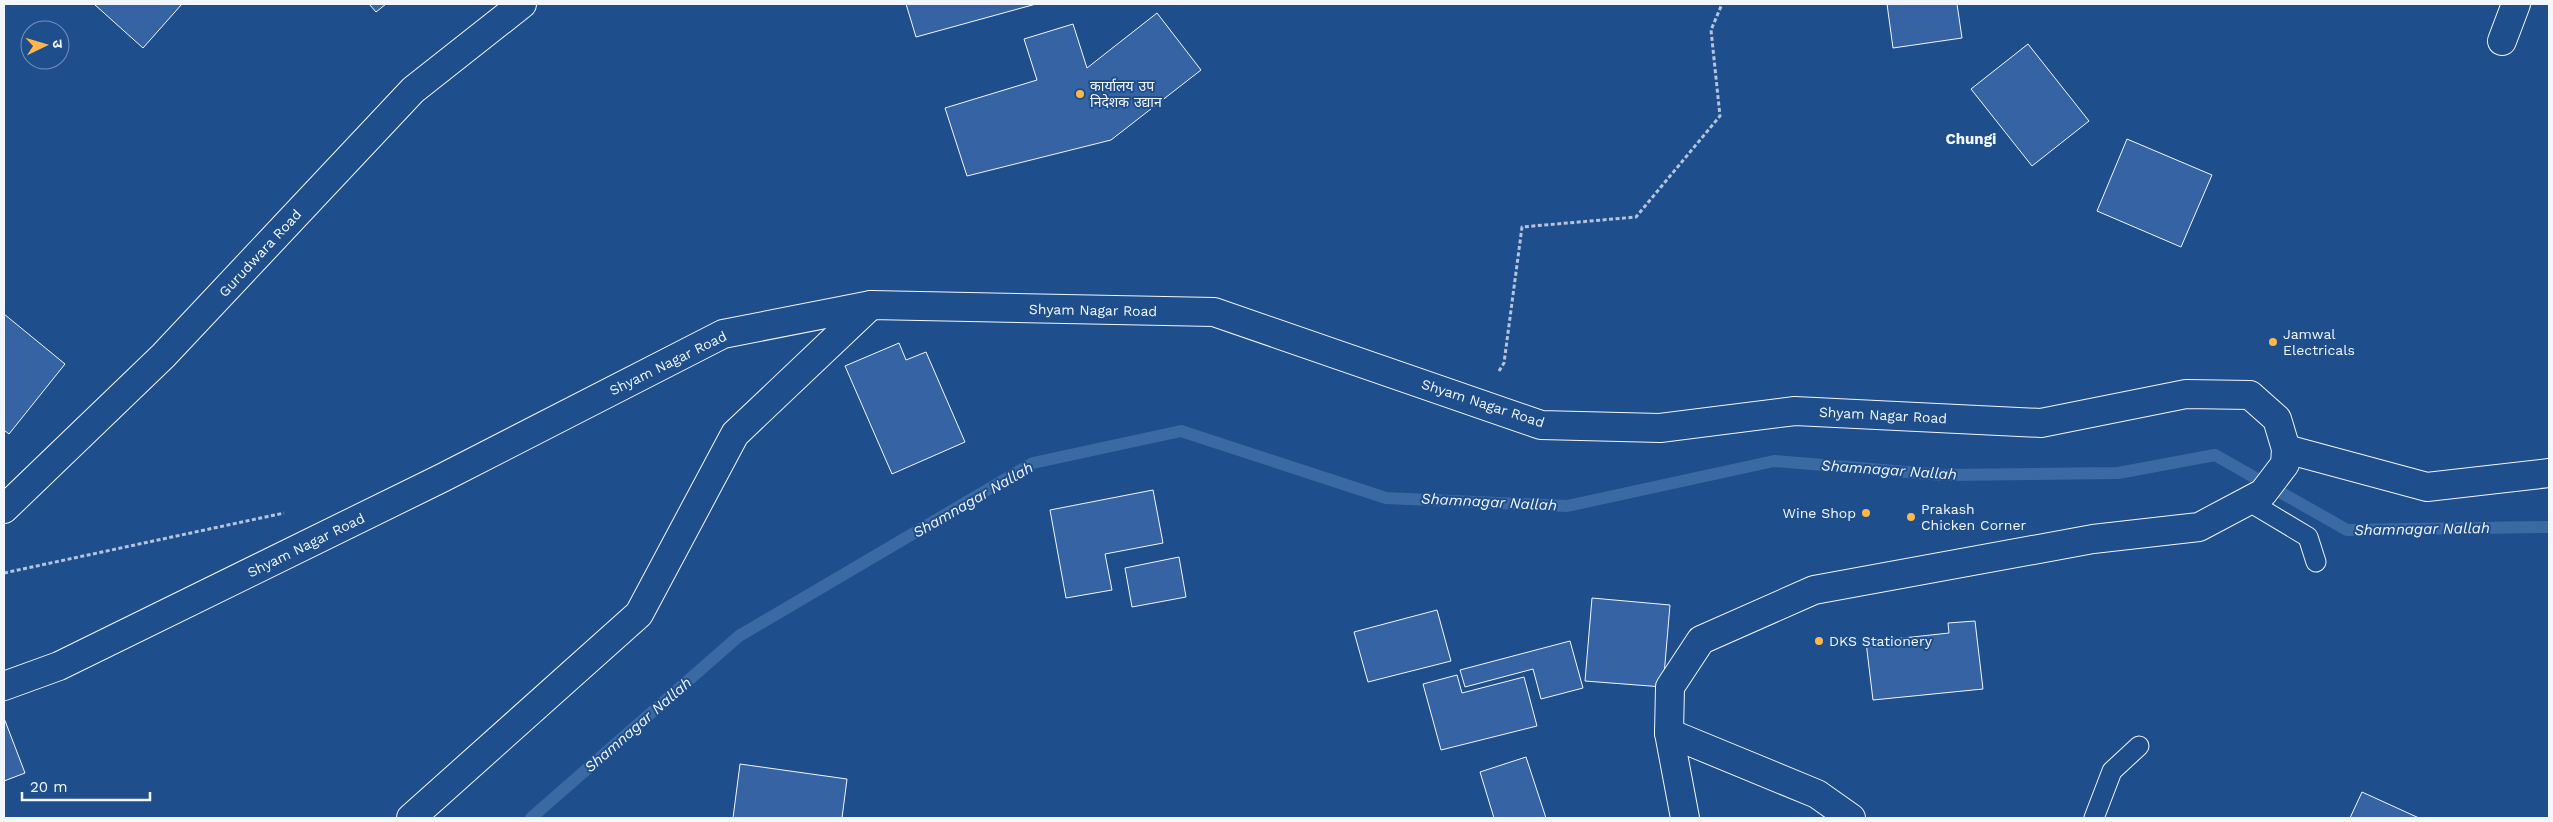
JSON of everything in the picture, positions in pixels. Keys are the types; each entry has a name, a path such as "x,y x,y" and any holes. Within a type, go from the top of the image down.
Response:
{"street":[{"name":"Gurudwara Road","path":"4,509 163,356 413,90 522,4"},
{"path":"2502,41 2516,4"},
{"name":"Shyam Nagar Road","path":"4,686 59,666 442,478 723,334 871,305 1214,312 1541,425 1660,428 1795,411 2041,423 2186,394 2250,395 2277,419 2286,456"},
{"path":"411,818 639,614 735,434 871,305"},
{"path":"1685,818 1669,733 1670,687 1701,640 1814,590 2093,540 2199,527 2255,497 2286,456 2427,487 2549,473"},
{"path":"1669,733 1817,794 1851,818"}],"lane":[{"path":"2255,497 2308,537 2316,562"},
{"path":"2094,818 2112,771 2139,746"}],"path":[{"path":"1479,404 1504,363 1522,227 1636,217 1720,116 1712,30 1722,4"},
{"path":"4,573 286,512"}],"building":[{"path":"94,4 182,4 143,48"},
{"path":"369,4 386,4 376,12"},
{"path":"906,4 1036,4 916,37"},
{"path":"1887,4 1957,4 1962,38 1893,48"},
{"name":"कार्यालय उप निदेशक उद्यान","path":"1157,13 1201,70 1111,140 967,176 945,108 1037,80 1024,39 1073,24 1087,68"},
{"path":"2028,44 2089,121 2032,166 1971,89"},
{"path":"2127,139 2212,175 2181,247 2097,211"},
{"path":"4,314 65,364 9,434 4,430"},
{"path":"899,343 906,360 926,352 965,442 892,474 845,366"},
{"path":"1153,490 1163,543 1105,554 1112,590 1066,598 1050,510"},
{"path":"1179,557 1186,597 1132,607 1125,568"},
{"path":"1592,598 1670,605 1663,687 1585,681"},
{"path":"1437,610 1451,661 1368,682 1354,632"},
{"path":"1975,621 1983,689 1873,700 1866,642 1949,633 1948,623"},
{"path":"1570,641 1583,688 1541,699 1533,669 1465,687 1460,670"},
{"path":"1457,675 1462,693 1524,677 1537,726 1441,750 1423,684"},
{"path":"4,718 25,773 4,781"},
{"path":"1526,757 1546,818 1494,818 1480,772"},
{"path":"740,764 847,779 842,818 733,818"},
{"path":"2362,792 2419,818 2350,818"}],"waterway":[{"name":"Shamnagar Nallah","path":"531,818 739,636 1033,463 1181,431 1386,498 1567,506 1774,461 1943,475 2118,473 2215,455 2347,530 2549,527"}],"place":[{"name":"कार्यालय उप निदेशक उद्यान","path":"1080,94"},
{"name":"Jamwal Electricals","path":"2273,342"},
{"name":"Wine Shop","path":"1866,513"},
{"name":"Prakash Chicken Corner","path":"1911,517"},
{"name":"DKS Stationery","path":"1819,641"}],"district":[{"name":"Chungi","path":"1971,139"}]}
